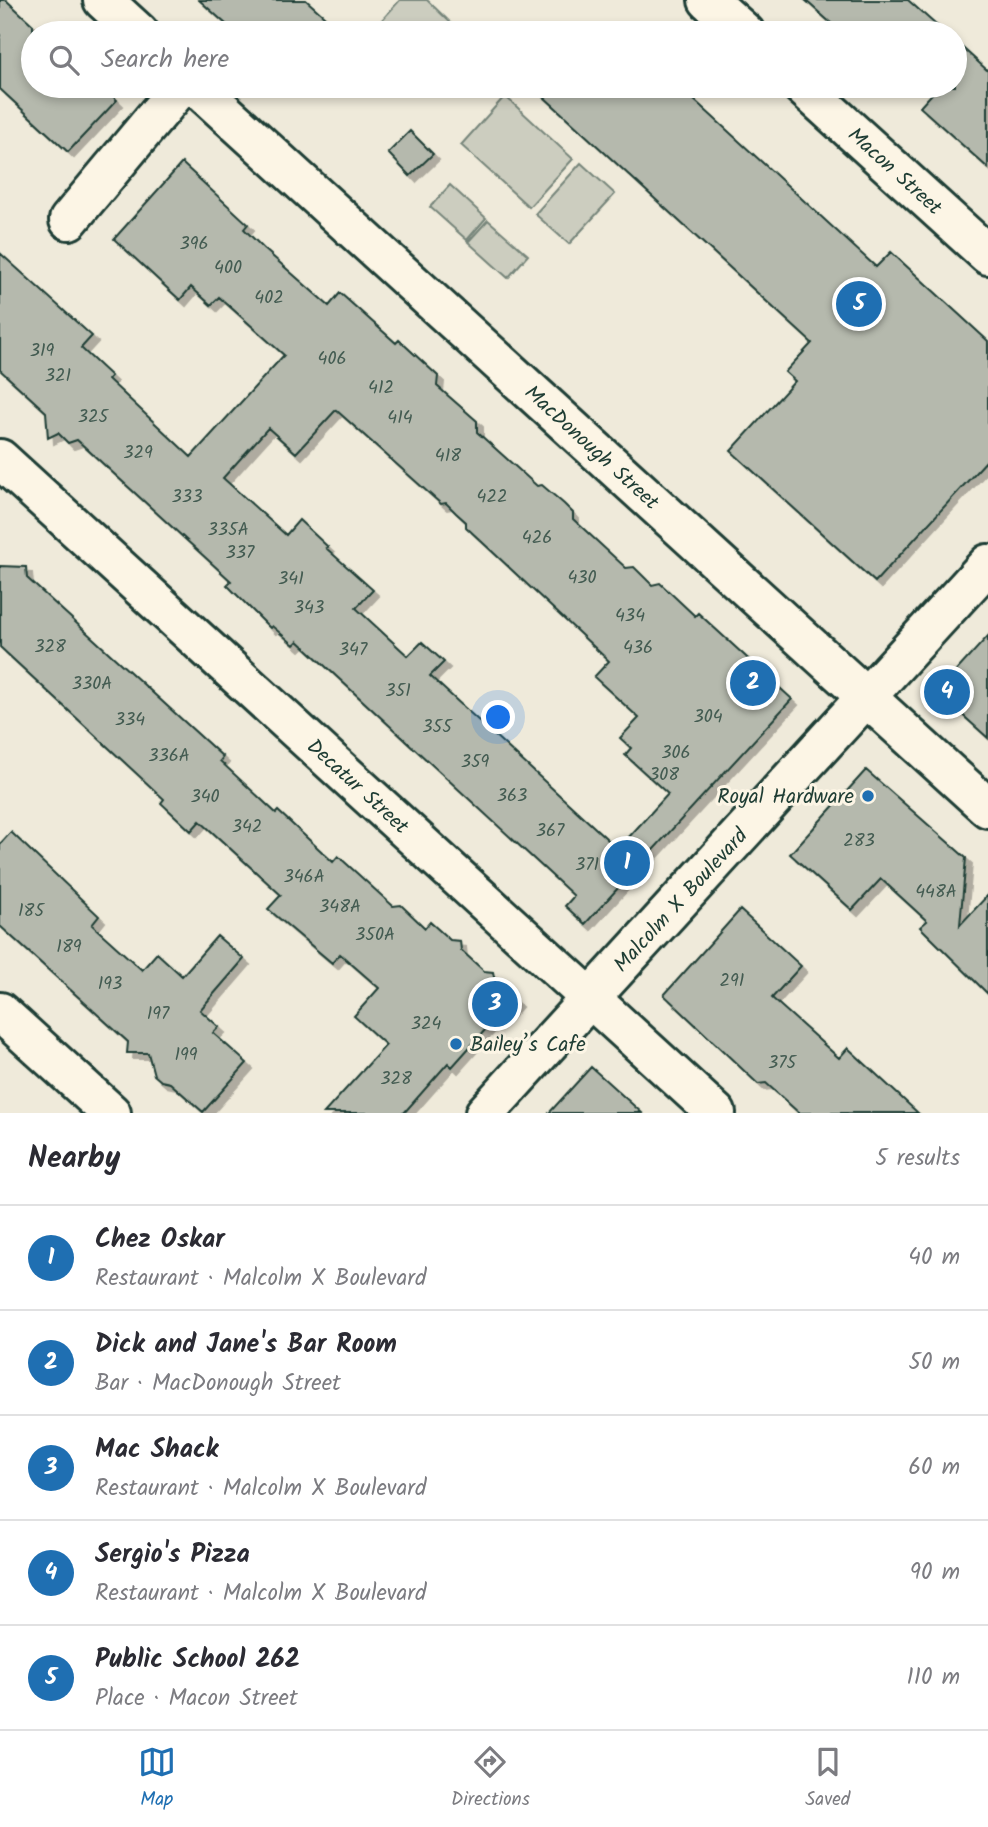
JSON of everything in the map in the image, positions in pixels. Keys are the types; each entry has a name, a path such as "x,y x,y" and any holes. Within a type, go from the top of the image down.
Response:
{"street":[{"path":"103,0 126,21"},
{"path":"708,0 732,21"},
{"path":"69,220 171,98"},
{"name":"MacDonough Street","path":"209,98 988,808"},
{"name":"Macon Street","path":"816,98 988,255"},
{"name":"Decatur Street","path":"0,459 716,1113"},
{"name":"Malcolm X Boulevard","path":"485,1113 988,564"},
{"path":"0,1012 111,1113"}],"shaded area":[{"path":"400,0 427,0 449,21 381,21"},
{"path":"503,98 507,98 573,159 529,207 461,145"},
{"path":"581,163 615,194 569,244 535,214"},
{"path":"450,185 486,218 467,240 430,207"},
{"path":"488,220 528,255 508,278 468,242"}],"building":[{"path":"0,0 6,0 29,21 21,21 21,98 117,100 68,152 0,89"},
{"path":"199,0 306,0 330,21 223,21"},
{"path":"805,0 908,0 932,21 829,21"},
{"path":"967,52 988,71 988,168 920,107 928,98 967,98"},
{"path":"545,98 692,98 876,267 891,252 988,341 988,459 875,582 731,451 795,381 785,372 812,343"},
{"path":"410,131 433,154 410,176 388,153"},
{"path":"182,163 248,224 244,229 263,248 329,306 340,293 396,343 399,340 438,376 437,386 477,421 477,432 537,486 542,485 564,504 573,513 573,519 626,568 634,567 652,585 660,583 695,616 698,613 792,699 585,924 565,906 574,896 298,641 294,645 272,626 270,628 227,585 231,581 77,440 68,443 58,433 48,438 46,412 0,370 0,253 92,336 81,348 111,376 108,379 191,457 284,355 219,297 211,305 191,287 180,300 114,239","holes":["336,410 441,504 446,503 466,522 466,527 609,661 594,677 639,718 620,738 631,748 625,755 668,794 618,849 430,676 444,662 422,642 408,656 356,608 373,590 326,548 328,547 299,520 286,535 223,478 268,428 296,453"]},
{"path":"0,566 26,567 27,578 223,757 220,761 276,813 278,811 333,862 338,856 393,906 401,905 425,928 430,922 450,940 460,941 461,950 484,971 493,972 495,982 516,1001 497,1023 494,1020 452,1067 448,1063 404,1113 324,1113 386,1045 354,1016 379,988 340,954 332,963 268,909 281,895 200,821 191,831 161,803 164,799 0,647"},
{"path":"988,636 988,738 937,692"},
{"path":"866,770 966,858 960,925 988,895 988,994 920,927 927,921 881,879 852,910 790,854"},
{"path":"11,832 99,916 92,925 142,970 157,953 182,976 217,936 244,959 200,1010 219,1027 213,1033 247,1063 203,1112 170,1083 161,1081 154,1075 148,1053 127,1053 128,1042 0,926 0,844"},
{"path":"740,910 801,966 772,998 839,1058 848,1048 918,1113 799,1113 766,1083 758,1084 664,995"},
{"path":"591,1067 642,1113 549,1113"}],"place":[{"name":"Public School 262","path":"859,304"},
{"name":"Dick and Jane's Bar Room","path":"753,683"},
{"name":"Sergio's Pizza","path":"947,692"},
{"name":"Royal Hardware","path":"868,796"},
{"name":"Chez Oskar","path":"627,863"},
{"name":"Mac Shack","path":"495,1004"},
{"name":"Bailey’s Cafe","path":"456,1044"}]}
